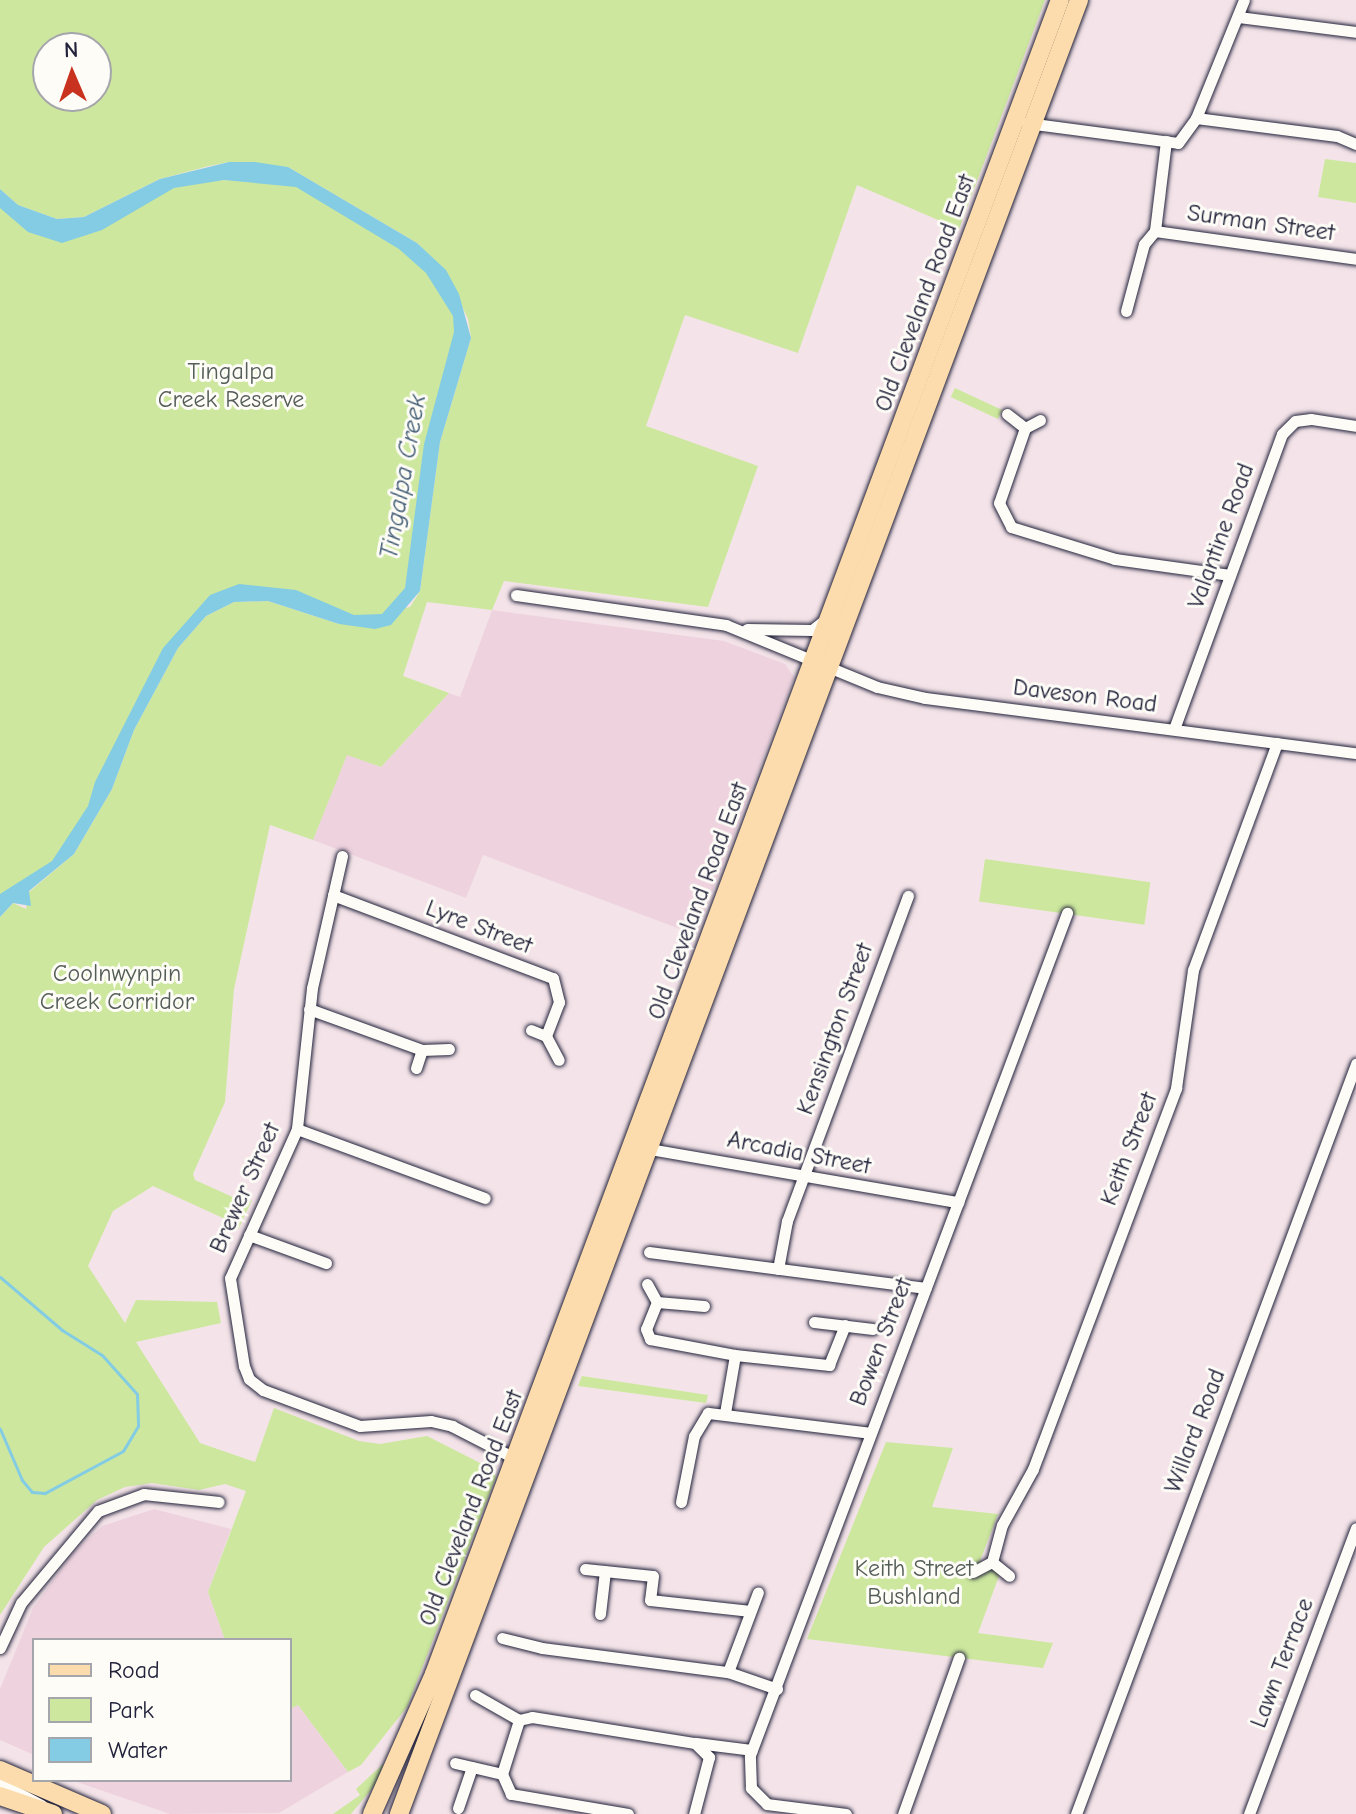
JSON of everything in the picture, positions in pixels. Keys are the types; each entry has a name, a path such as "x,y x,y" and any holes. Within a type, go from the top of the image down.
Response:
{"main road":[{"name":"Old Cleveland Road East","path":"399,1814 524,1463 1024,122 1060,0"},
{"name":"Old Cleveland Road East","path":"822,663 831,612 1024,122 1079,0"},
{"name":"Old Cleveland Road East","path":"372,1814 383,1795 524,1463"},
{"path":"0,1770 102,1814"},
{"path":"361,1814 383,1795"},
{"path":"0,1796 54,1814"}],"street":[{"path":"1024,122 1172,142 1196,118 1244,0"},
{"path":"1238,17 1356,32"},
{"path":"1196,118 1337,136 1356,144"},
{"name":"Surman Street","path":"1172,142 1155,231 1356,259"},
{"path":"1126,311 1144,244 1155,231"},
{"path":"1007,414 1025,428"},
{"name":"Valantine Road","path":"1174,729 1282,434 1295,421 1311,419 1356,426"},
{"path":"1040,420 1025,428 999,503 1011,527 1115,559 1230,575"},
{"path":"516,595 739,629 812,630 831,612"},
{"name":"Daveson Road","path":"739,629 822,663 925,698 1356,753"},
{"name":"Keith Street","path":"992,1562 1002,1525 1033,1469 1176,1088 1193,970 1277,743"},
{"name":"Brewer Street","path":"342,856 309,1009 297,1129 249,1235 228,1291 249,1379 263,1390 360,1426 431,1421 452,1426 524,1463"},
{"name":"Lyre Street","path":"333,895 553,978 559,1002 546,1036"},
{"name":"Kensington Street","path":"778,1269 781,1247 805,1177 908,896"},
{"name":"Bowen Street","path":"846,1814 767,1804 751,1788 751,1752 1067,913"},
{"path":"309,1009 422,1050 449,1049"},
{"path":"531,1030 546,1036 559,1060"},
{"path":"416,1068 422,1050"},
{"name":"Willard Road","path":"1076,1814 1356,1064"},
{"path":"297,1129 485,1198"},
{"name":"Arcadia Street","path":"642,1147 958,1202"},
{"path":"249,1235 326,1263"},
{"path":"649,1252 926,1288"},
{"path":"647,1284 657,1302"},
{"path":"657,1302 704,1306"},
{"path":"657,1302 646,1329 656,1344 735,1355 829,1365 845,1325"},
{"path":"814,1322 873,1329"},
{"path":"725,1413 735,1355"},
{"path":"681,1502 694,1436 708,1413 870,1433"},
{"path":"0,1648 21,1603 60,1551 98,1511 144,1494 219,1502"},
{"name":"Lawn Terrace","path":"1249,1814 1356,1528"},
{"path":"973,1572 992,1562 1009,1576"},
{"path":"585,1569 653,1576 650,1600 750,1611"},
{"path":"600,1614 605,1571"},
{"path":"728,1672 758,1592"},
{"path":"502,1638 542,1648 728,1672 777,1689"},
{"path":"903,1814 959,1658"},
{"path":"475,1695 519,1720 532,1717 751,1752"},
{"path":"519,1720 502,1774 511,1794 525,1800 628,1814"},
{"path":"695,1743 709,1757"},
{"path":"694,1814 709,1757 721,1749 751,1752"},
{"path":"455,1763 502,1774"},
{"path":"458,1808 472,1767"},
{"path":"0,1783 54,1814"}],"shaded area":[{"path":"492,610 724,641 785,664 794,677 696,935 483,855 466,898 313,840 347,754 381,767 449,693 460,697"},
{"path":"154,1509 231,1529 208,1592 224,1638 32,1638 32,1754 0,1740 0,1689 33,1608 74,1552 102,1526"},
{"path":"298,1705 348,1772 279,1813 170,1814 77,1782 292,1782 292,1708"}],"green space":[{"name":"Coolnwynpin Creek Corridor","path":"0,0 1045,0 959,229 857,185 798,353 685,315 646,426 758,466 708,607 504,581 492,610 427,602 403,676 449,693 381,767 347,755 313,840 270,825 234,989 225,1102 193,1174 195,1180 246,1203 252,1200 238,1230 236,1224 153,1186 113,1211 88,1266 125,1323 136,1300 217,1302 221,1323 136,1342 200,1443 255,1462 274,1408 359,1441 380,1444 427,1436 492,1469 496,1477 407,1707 361,1765 348,1772 298,1705 292,1708 292,1638 224,1638 208,1592 246,1491 225,1484 199,1490 152,1483 125,1487 97,1500 44,1547 0,1615 0,917 13,903 26,909 29,892 74,854 112,789 134,730 178,648 206,616 234,602 268,601 339,624 410,607 420,591 440,442 471,338 468,319 445,270 417,243 288,167 229,162 209,166 160,179 84,217 57,219 18,205 0,189"},
{"path":"1325,159 1356,163 1356,203 1318,197"},
{"name":"Tingalpa Creek Reserve","path":"191,180 300,181 418,254 461,327 412,593 386,619 355,621 286,596 236,594 205,609 174,643 60,861 0,906 0,197 69,229 161,184"},
{"path":"955,388 1002,410 998,419 951,397"},
{"path":"985,859 1150,882 1144,925 979,902"},
{"path":"582,1376 708,1395 706,1403 578,1386"},
{"name":"Keith Street Bushland","path":"886,1442 953,1448 932,1507 998,1514 980,1561 1003,1565 978,1633 1053,1643 1043,1668 807,1639"},
{"path":"383,1764 388,1767 351,1814 333,1814 360,1795 356,1789"}],"water":[{"name":"Tingalpa Creek","path":"229,162 288,167 417,243 446,270 459,294 471,338 440,442 420,591 391,625 375,629 339,624 268,601 234,602 206,616 178,648 134,730 112,789 74,854 29,891 31,906 13,903 0,917 0,894 52,861 88,806 95,782 163,648 210,595 239,584 296,590 354,615 382,614 405,588 424,444 454,332 453,316 426,273 399,249 296,187 224,180 174,188 102,230 62,243 28,232 0,208 0,189 18,205 57,219 84,217 160,179"}],"waterway":[{"path":"0,1277 62,1330 102,1355 137,1394 138,1426 123,1451 45,1493 32,1492 22,1480 0,1429"}]}
